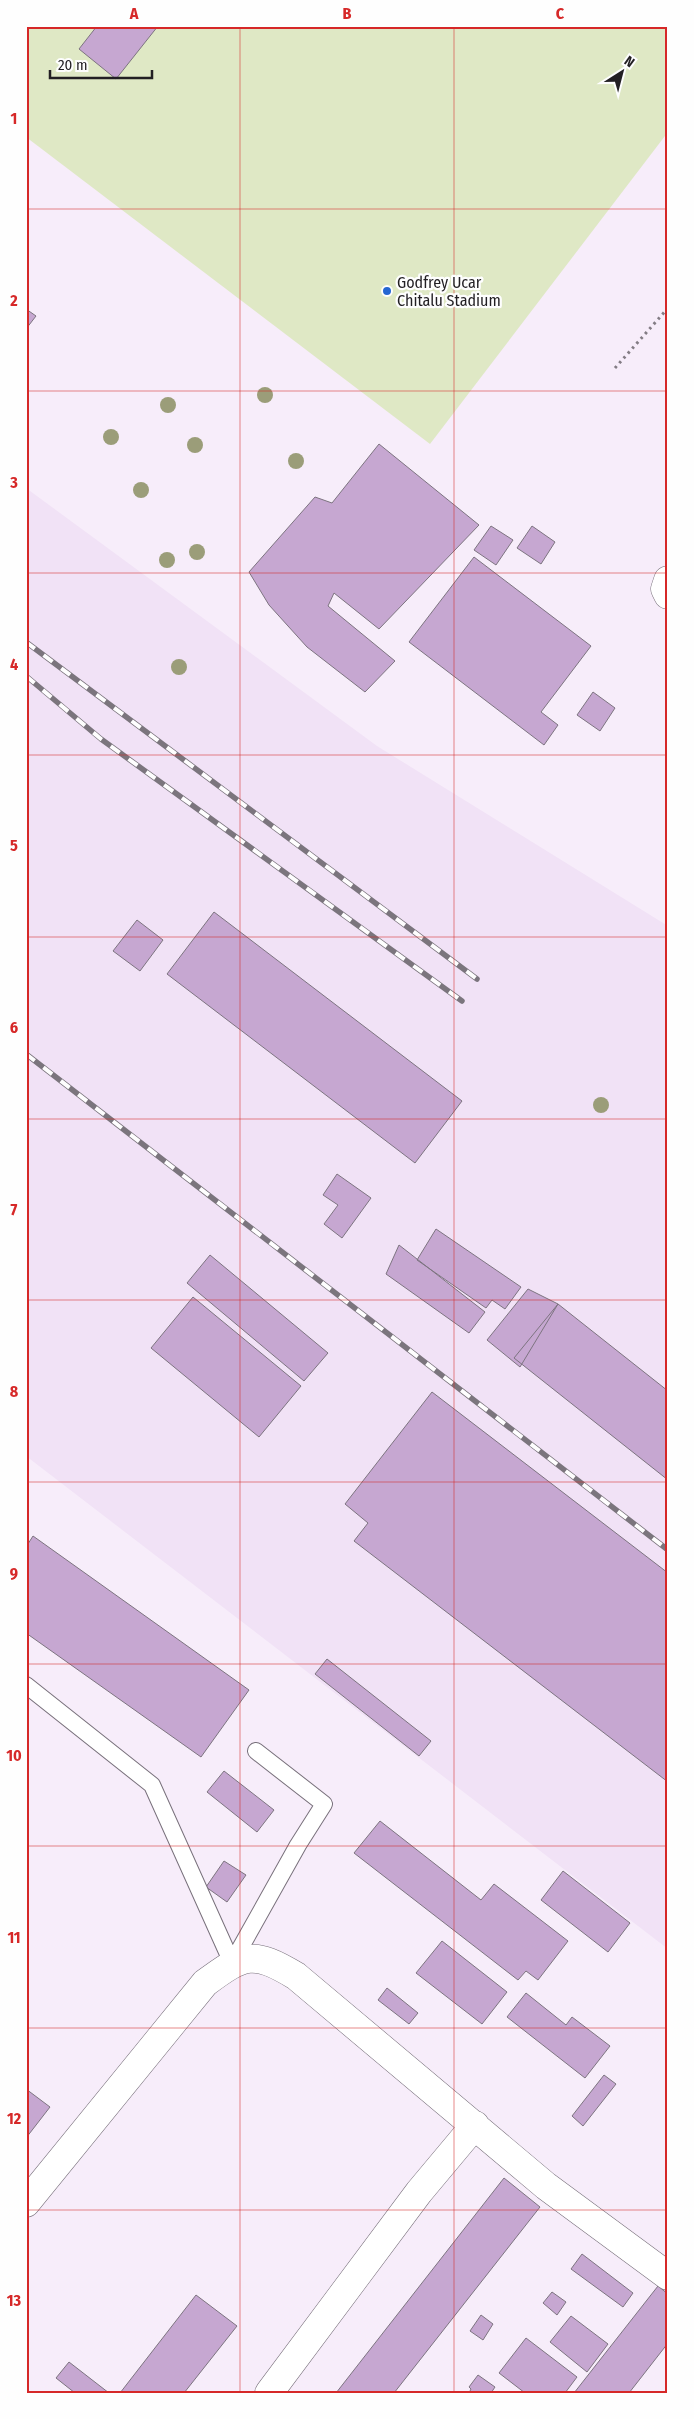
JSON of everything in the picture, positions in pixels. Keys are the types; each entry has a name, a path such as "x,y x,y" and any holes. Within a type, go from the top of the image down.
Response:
{"street":[{"path":"668,580 665,589 668,595"},
{"path":"26,2203 205,1984 232,1963 249,1958 272,1962 296,1976 546,2186 668,2276"},
{"path":"269,2393 419,2192 475,2126"}],"lane":[{"path":"26,1685 152,1785 232,1963"},
{"path":"232,1963 298,1845 324,1804 256,1750"}],"path":[{"path":"615,368 668,308"}],"shaded area":[{"path":"26,488 377,746 668,926 668,1949 26,1456"}],"green space":[{"name":"Godfrey Ucar Chitalu Stadium","path":"26,26 668,26 668,132 430,444 26,137"}],"building":[{"path":"97,26 158,26 116,79 79,49"},
{"path":"26,309 36,316 26,329"},
{"path":"379,444 479,525 379,629 334,593 328,606 395,661 365,692 307,647 269,605 249,572 315,497 332,503"},
{"path":"491,526 513,540 496,565 474,550"},
{"path":"532,526 555,542 541,564 517,548"},
{"path":"474,557 591,646 541,712 558,725 544,745 409,642"},
{"path":"593,692 615,708 600,731 577,715"},
{"path":"214,912 462,1101 415,1163 167,974"},
{"path":"137,920 163,940 140,971 113,951"},
{"path":"337,1174 371,1198 342,1238 324,1224 338,1205 323,1195"},
{"path":"436,1229 521,1287 505,1309 492,1300 486,1308 417,1260"},
{"path":"399,1245 485,1312 469,1333 386,1274"},
{"path":"210,1255 328,1353 304,1381 187,1283"},
{"path":"528,1289 558,1304 520,1367 487,1340"},
{"path":"193,1297 301,1386 259,1437 151,1348"},
{"path":"558,1304 668,1391 668,1480 514,1358"},
{"path":"432,1392 668,1573 668,1782 354,1541 368,1523 345,1504"},
{"path":"33,1536 249,1690 201,1757 26,1633 26,1547"},
{"path":"327,1659 431,1741 419,1756 315,1674"},
{"path":"224,1771 274,1810 257,1832 207,1792"},
{"path":"380,1821 481,1900 494,1884 568,1941 538,1980 526,1971 518,1980 354,1853"},
{"path":"224,1861 246,1875 227,1902 206,1887"},
{"path":"563,1871 630,1923 608,1952 541,1900"},
{"path":"442,1941 507,1992 482,2024 416,1973"},
{"path":"387,1988 418,2013 409,2024 378,2000"},
{"path":"526,1993 566,2025 572,2017 610,2046 585,2078 507,2017"},
{"path":"604,2075 616,2084 583,2126 572,2116"},
{"path":"26,2089 50,2107 26,2138"},
{"path":"504,2178 540,2207 394,2393 336,2393"},
{"path":"582,2254 633,2293 623,2307 571,2269"},
{"path":"658,2286 668,2294 668,2343 629,2393 574,2393"},
{"path":"552,2292 566,2302 557,2315 543,2303"},
{"path":"196,2295 237,2326 184,2393 120,2393"},
{"path":"481,2315 493,2324 483,2340 470,2331"},
{"path":"571,2316 608,2344 587,2372 550,2342"},
{"path":"526,2338 577,2377 565,2393 525,2393 499,2373"},
{"path":"69,2362 109,2393 75,2393 56,2378"},
{"path":"478,2375 495,2387 491,2393 469,2393 471,2389 469,2387"}],"railway":[{"path":"26,642 477,979"},
{"path":"26,676 101,739 462,1001"},
{"path":"26,1054 668,1550"}],"place":[{"name":"Godfrey Ucar Chitalu Stadium","path":"387,291"}]}
